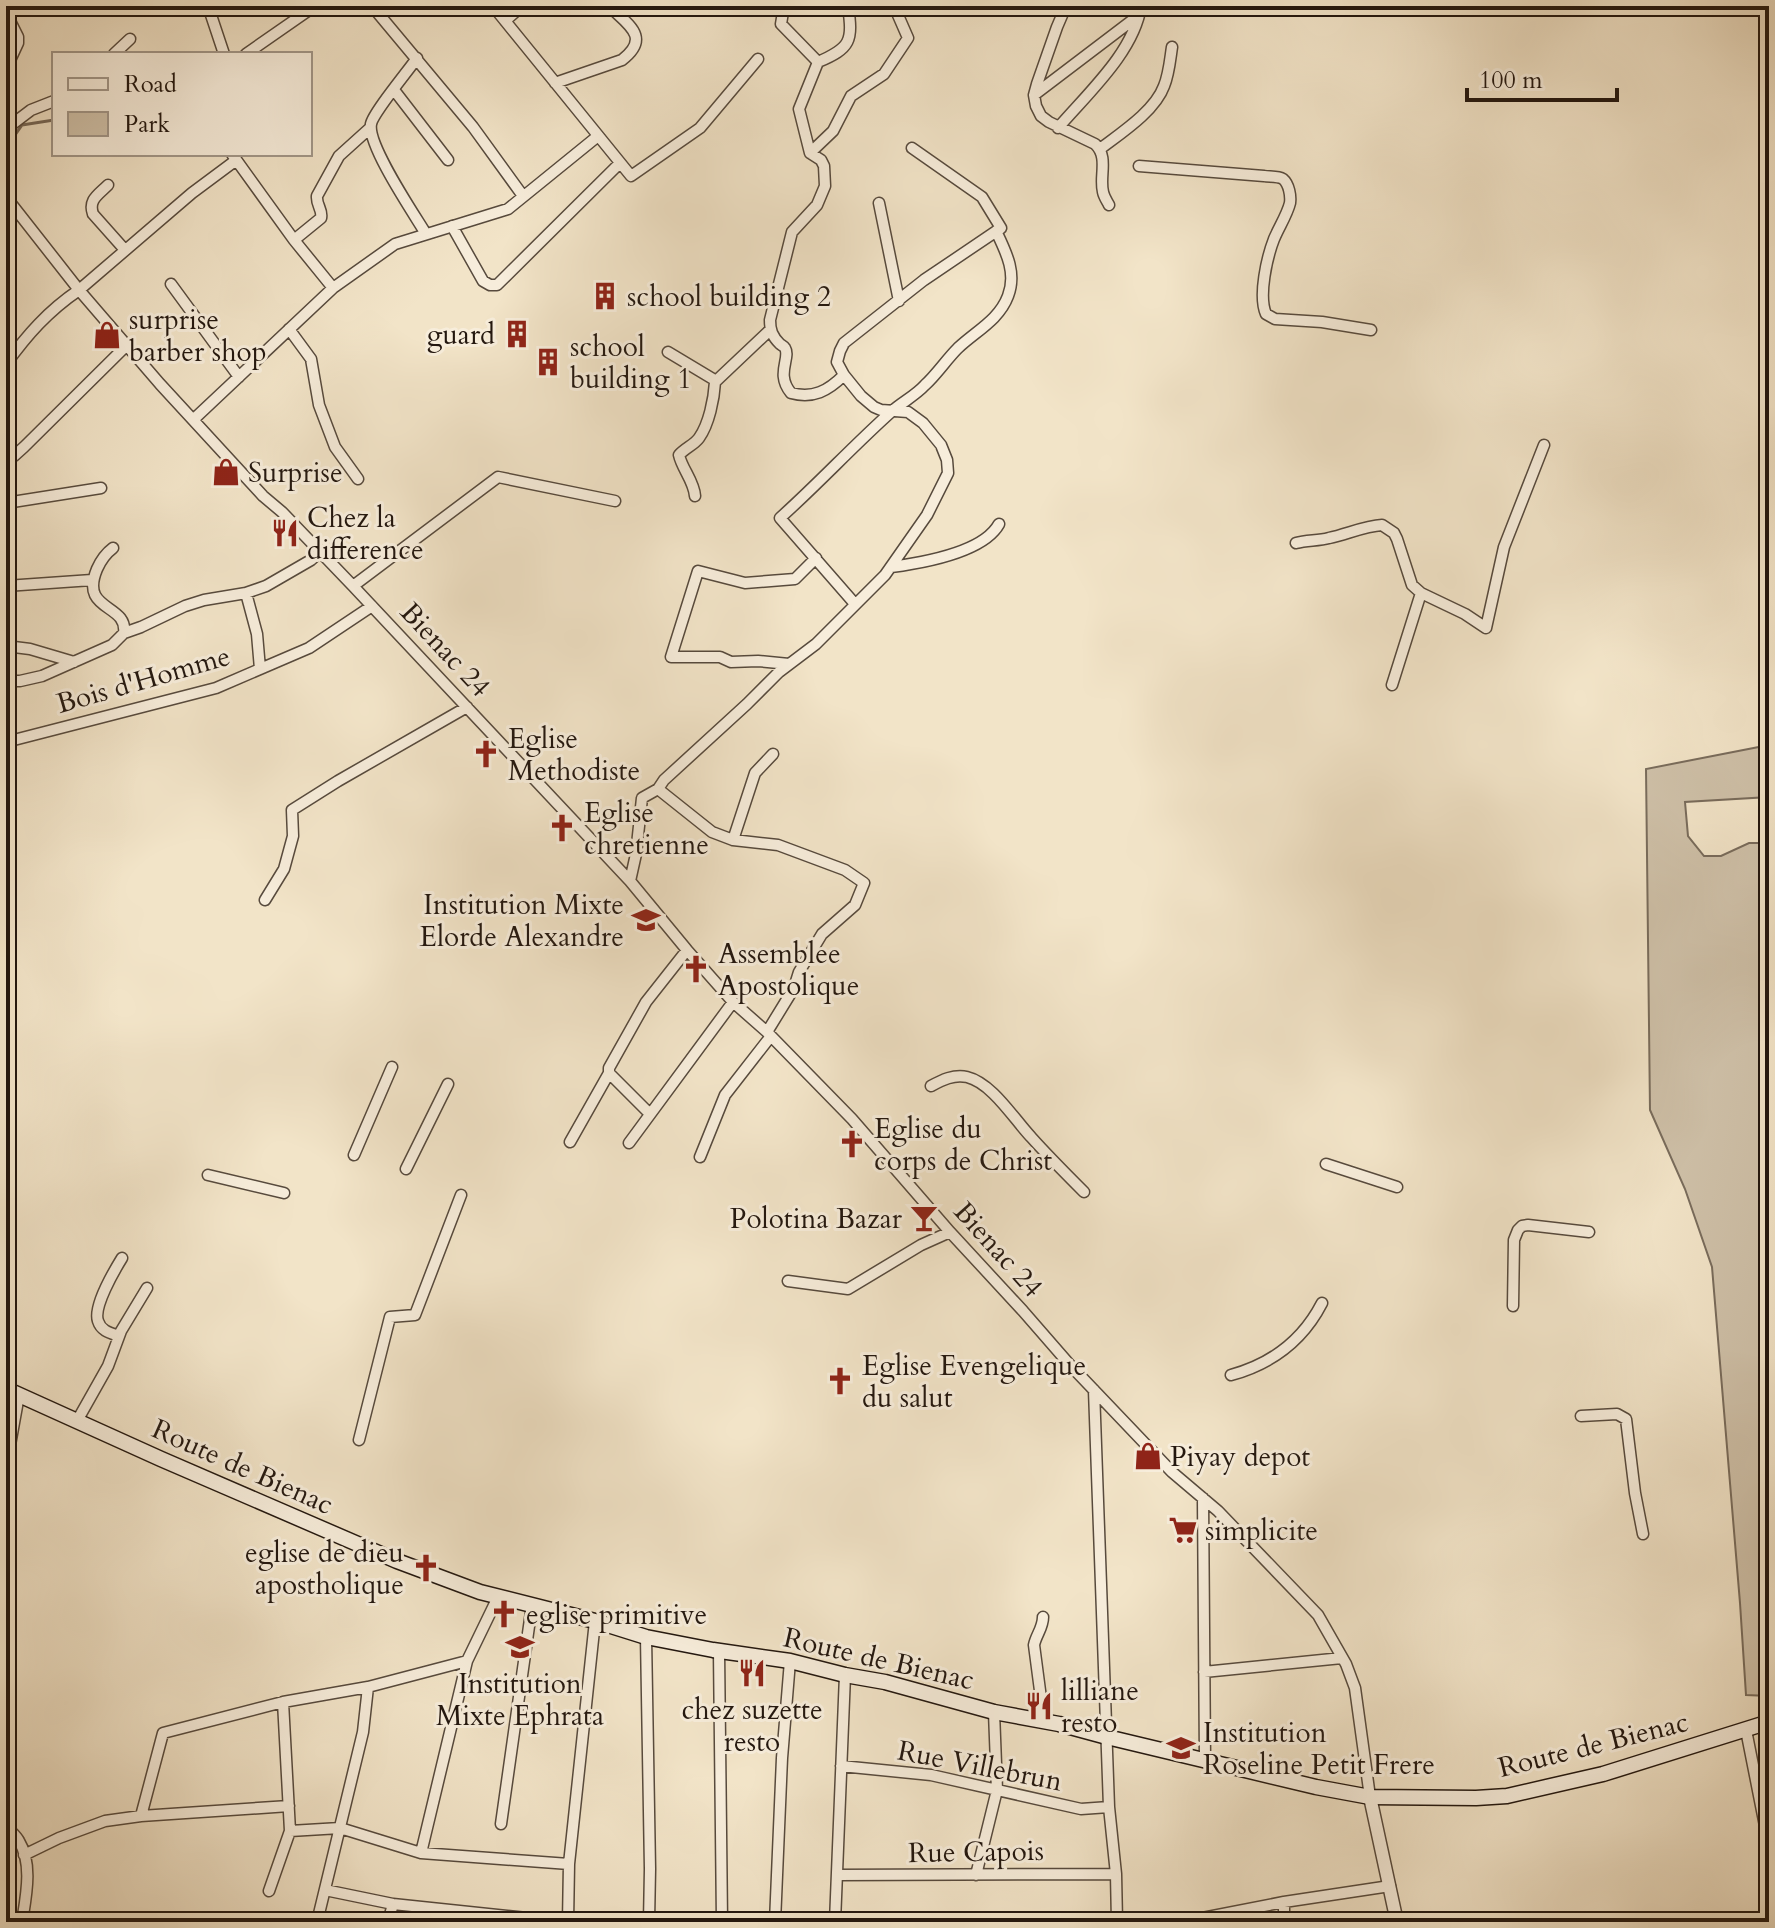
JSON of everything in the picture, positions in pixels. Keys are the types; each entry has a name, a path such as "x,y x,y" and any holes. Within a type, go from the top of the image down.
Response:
{"main road":[{"name":"Route de Bienac","path":"13,1392 419,1571 480,1592 646,1637 790,1661 885,1682 994,1712 1370,1797 1507,1796 1603,1774 1769,1722"}],"street":[{"path":"208,6 223,52"},
{"path":"249,52 315,6"},
{"path":"372,6 473,127 523,196"},
{"path":"493,6 631,176 700,128 758,59"},
{"path":"505,21 522,6"},
{"path":"555,83 622,60 629,54 634,45 635,32 609,6"},
{"path":"784,6 781,24 818,62"},
{"path":"844,375 835,384 814,395 791,393 785,386 783,375 785,348 773,338 770,320 792,232 817,205 825,186 824,166 810,153 799,109 818,62 840,53 847,44 851,26 848,6"},
{"path":"810,153 833,131 851,96 884,74 908,38 894,6"},
{"path":"1066,6 1034,95 1036,106 1041,116 1058,128 1100,149 1103,191 1109,205"},
{"path":"1034,95 1141,10"},
{"path":"1058,128 1122,53 1134,33 1141,10"},
{"path":"6,13 18,37 6,69"},
{"path":"116,52 130,39"},
{"path":"1100,149 1132,124 1158,97 1164,86 1172,47"},
{"path":"294,240 321,218 317,196 339,156 370,128 375,116 417,58"},
{"path":"394,90 448,160"},
{"path":"6,129 31,110 52,102"},
{"path":"370,128 381,158 426,234"},
{"path":"194,419 333,288 395,244 508,209 598,136"},
{"path":"630,881 642,798 658,789 789,664 816,644 885,575 927,515 948,473 941,445 923,423 908,412 874,407 861,396 837,362 844,343 924,280 1001,228 982,197 912,148"},
{"path":"6,364 30,332 63,301 234,157 333,288"},
{"path":"452,226 483,281 497,285 620,163"},
{"path":"1139,166 1283,179 1290,192 1290,203 1272,243 1262,292 1266,314 1275,319 1371,330"},
{"path":"108,185 92,200 91,207 93,214 125,250"},
{"name":"Bienac 24","path":"6,197 79,290 263,496 353,586 630,881 733,1002 769,1034 852,1119 1094,1390 1172,1472 1271,1564 1318,1615 1355,1688 1370,1797"},
{"path":"879,203 899,301"},
{"path":"6,223 17,211"},
{"path":"855,604 780,518 893,411 923,388 959,348 1001,312 1010,293 1012,276 996,231"},
{"path":"171,284 239,377"},
{"path":"289,329 311,359 319,405 335,447 358,479"},
{"path":"695,496 695,489 679,455 698,440 704,428 715,382 770,330"},
{"path":"6,459 24,447 127,345"},
{"path":"668,352 715,382"},
{"path":"1296,543 1324,540 1382,525 1394,533 1412,585 1486,628 1504,547 1544,445"},
{"path":"353,586 498,477 615,501"},
{"path":"6,503 101,488"},
{"path":"891,567 956,553 977,544 999,524"},
{"path":"113,548 99,563 92,580 92,592 121,620 124,633"},
{"path":"6,681 42,676 112,645 124,633 204,600 246,593 266,586 320,552"},
{"path":"789,664 731,662 720,657 671,657 698,571 745,583 779,581 795,579 816,558"},
{"path":"6,586 92,580"},
{"path":"246,593 257,634 260,669"},
{"path":"1392,685 1421,593"},
{"name":"Bois d'Homme","path":"7,742 216,688 309,648 372,606"},
{"path":"6,646 30,649 74,662"},
{"path":"265,900 284,869 293,836 292,810 467,707"},
{"path":"733,840 755,773 773,754"},
{"path":"658,789 712,832 733,840 778,845 845,870 864,883 855,905 822,934 799,972 794,988 769,1034 725,1095 700,1157"},
{"path":"570,1142 646,1002 687,950"},
{"path":"629,1143 733,1002"},
{"path":"354,1155 392,1067"},
{"path":"609,1073 650,1114"},
{"path":"931,1086 946,1078 965,1077 980,1083 1084,1192"},
{"path":"406,1169 448,1084"},
{"path":"1326,1164 1397,1187"},
{"path":"208,1175 284,1193"},
{"path":"359,1440 390,1317 415,1315 461,1195"},
{"path":"1513,1306 1514,1240 1522,1226 1589,1232"},
{"path":"788,1281 848,1289 921,1245 950,1232"},
{"path":"119,1336 105,1331 97,1313 108,1281 122,1258"},
{"path":"77,1421 108,1366 119,1336 147,1288"},
{"path":"1231,1375 1260,1366 1291,1343 1313,1321 1322,1303"},
{"path":"1094,1390 1109,1807 1117,1922"},
{"path":"6,1467 13,1392"},
{"path":"1581,1416 1617,1414 1626,1419 1643,1534"},
{"path":"1203,1498 1205,1760"},
{"path":"421,1853 467,1661 498,1597"},
{"path":"501,1824 532,1605"},
{"path":"1043,1617 1043,1625 1034,1645 1044,1721"},
{"path":"325,1890 393,1904 567,1922 569,1864 595,1621"},
{"path":"646,1637 649,1922"},
{"path":"719,1651 722,1922"},
{"path":"1204,1672 1342,1658"},
{"path":"141,1816 163,1733 283,1702 368,1687 467,1661"},
{"path":"775,1922 782,1758 790,1661"},
{"path":"835,1922 845,1675"},
{"path":"317,1922 363,1732 368,1687"},
{"path":"269,1891 290,1831 283,1702"},
{"path":"976,1875 997,1790 994,1712"},
{"path":"1746,1730 1768,1841"},
{"path":"6,1738 6,1752"},
{"name":"Rue Villebrun","path":"841,1766 931,1775 1081,1809 1109,1807"},
{"path":"1370,1797 1397,1922"},
{"path":"24,1855 105,1821 289,1806"},
{"path":"6,1826 19,1841 24,1855 28,1882 22,1922"},
{"path":"290,1831 340,1828 421,1853 569,1864"},
{"name":"Rue Capois","path":"837,1875 1116,1874"},
{"path":"1182,1922 1390,1886"},
{"path":"1284,1902 1284,1922"},
{"path":"388,1922 393,1904"}],"green space":[{"path":"1769,745 1769,797 1685,802 1688,836 1704,856 1721,856 1749,843 1769,843 1769,878 1766,883 1769,888 1769,1113 1763,1143 1769,1143 1769,1696 1746,1695 1712,1267 1685,1189 1650,1110 1646,769"}],"waterway":[{"path":"6,148 22,125 52,120"}],"place":[{"name":"school building 2","path":"605,296"},
{"name":"guard","path":"517,334"},
{"name":"surprise barber shop","path":"107,335"},
{"name":"school building 1","path":"548,362"},
{"name":"Surprise","path":"226,472"},
{"name":"Chez la difference","path":"285,533"},
{"name":"Eglise Methodiste","path":"486,754"},
{"name":"Eglise chretienne","path":"562,828"},
{"name":"Institution Mixte Elorde Alexandre","path":"646,920"},
{"name":"Assemblee Apostolique","path":"696,969"},
{"name":"Eglise du corps de Christ","path":"852,1144"},
{"name":"Polotina Bazar","path":"924,1218"},
{"name":"Eglise Evengelique du salut","path":"840,1381"},
{"name":"Piyay depot","path":"1148,1456"},
{"name":"simplicite","path":"1183,1530"},
{"name":"eglise de dieu apostholique","path":"426,1568"},
{"name":"eglise primitive","path":"504,1614"},
{"name":"Institution Mixte Ephrata","path":"520,1647"},
{"name":"chez suzette resto","path":"752,1673"},
{"name":"lilliane resto","path":"1039,1706"},
{"name":"Institution Roseline Petit Frere","path":"1181,1748"}]}
